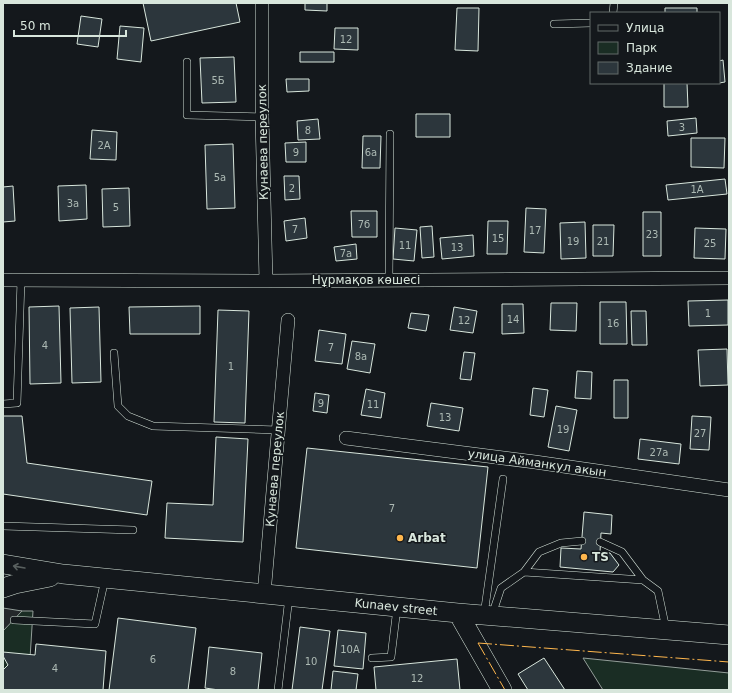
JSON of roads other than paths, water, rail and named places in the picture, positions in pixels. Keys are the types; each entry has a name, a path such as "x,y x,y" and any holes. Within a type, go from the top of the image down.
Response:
{"street":[{"name":"Кунаева переулок","path":"262,3 262,117 266,281"},
{"name":"Нұрмақов көшесі","path":"3,280 266,281 729,278"},
{"name":"Кунаева переулок","path":"264,594 288,320"},
{"name":"улица Айманкул акын","path":"346,438 535,462 729,490"},
{"path":"3,564 63,574"},
{"name":"Kunaev street","path":"63,574 458,614 488,615 729,635"},
{"path":"3,588 63,574"},
{"path":"458,614 502,690"}],"lane":[{"path":"554,24 590,23"},
{"path":"187,62 187,115 262,117"},
{"path":"389,280 390,134"},
{"path":"3,404 17,403 21,280"},
{"path":"114,353 118,406 128,416 153,426 279,430"},
{"path":"488,615 502,479"},
{"path":"3,526 132,530"},
{"path":"488,615 501,588 524,572 539,552 561,543 582,541"},
{"path":"600,542 622,552 643,580 658,591 667,630"},
{"path":"524,572 643,580"},
{"path":"14,620 95,624 105,578"},
{"path":"278,690 289,597"},
{"path":"372,658 391,657 397,607"}],"place":[{"name":"Arbat","path":"400,538"},
{"name":"TS","path":"584,557"}]}
